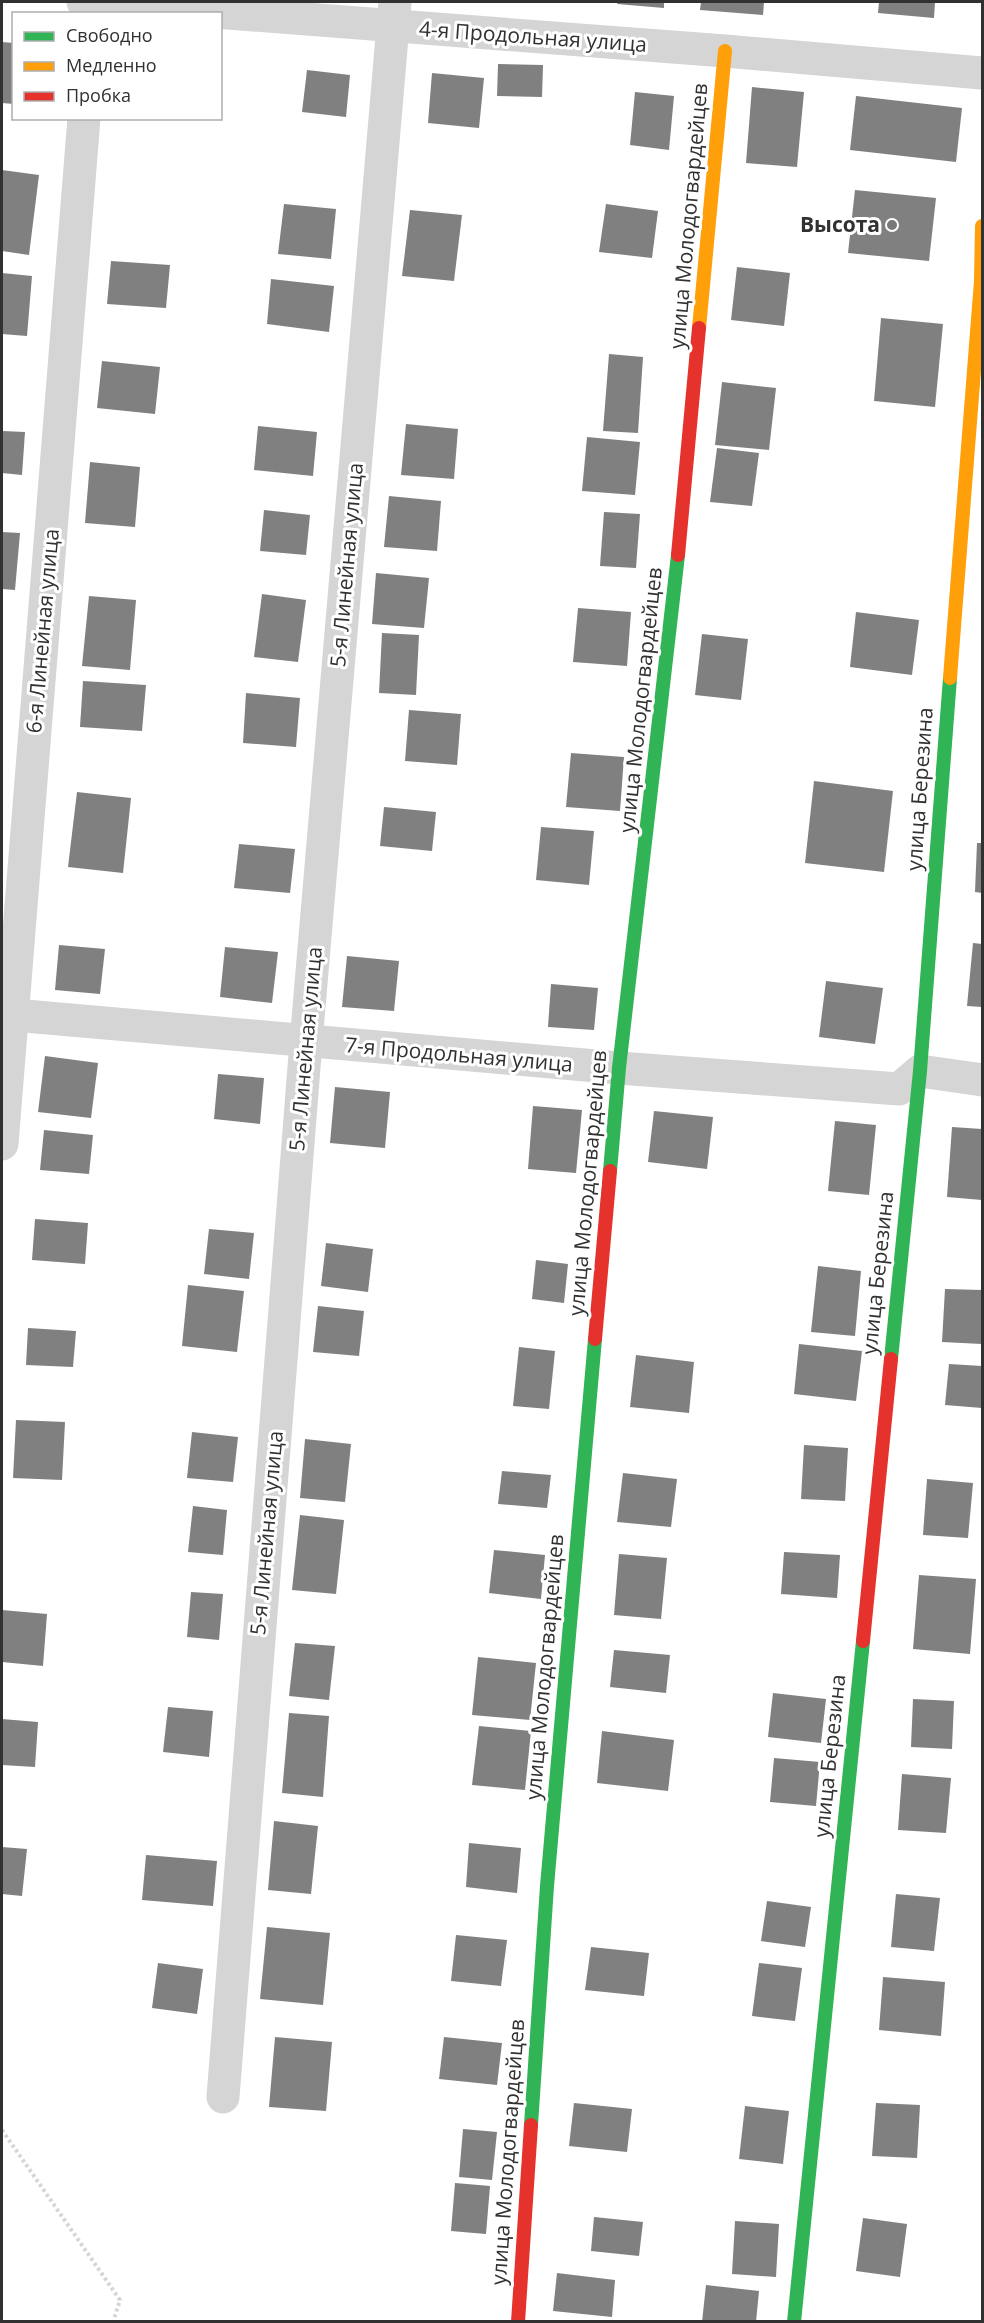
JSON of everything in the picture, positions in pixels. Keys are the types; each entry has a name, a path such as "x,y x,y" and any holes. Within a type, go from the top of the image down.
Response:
{"street":[{"name":"4-я Продольная улица","path":"83,2 394,14 725,51 982,73"},
{"name":"5-я Линейная улица","path":"223,2097 306,1042 394,14"},
{"name":"улица Молодогвардейцев","path":"518,2322 547,1886 619,1068 674,601 725,51"},
{"name":"6-я Линейная улица","path":"2,1144 7,1015 84,120"},
{"name":"улица Березина","path":"794,2322 920,1071 981,281 982,226"},
{"name":"7-я Продольная улица","path":"7,1015 619,1068 899,1089 920,1071"},
{"path":"920,1071 982,1080"}],"path":[{"path":"2,2130 120,2300 113,2322"}],"building":[{"path":"618,2 664,2 664,8 617,4"},
{"path":"701,2 764,2 763,15 700,10"},
{"path":"879,2 935,2 934,18 878,13"},
{"path":"2,42 12,43 12,104 2,103"},
{"path":"498,64 543,65 542,97 497,96"},
{"path":"307,70 350,75 346,117 302,112"},
{"path":"432,73 484,78 479,128 428,123"},
{"path":"752,87 804,92 797,167 746,163"},
{"path":"635,92 674,96 669,150 630,145"},
{"path":"856,96 962,108 956,162 850,150"},
{"path":"2,170 39,175 29,255 2,251"},
{"name":"Высота","path":"855,190 936,198 929,261 848,253"},
{"path":"284,204 336,209 331,259 278,254"},
{"path":"606,204 658,211 652,258 599,252"},
{"path":"410,210 462,215 454,281 402,276"},
{"path":"111,261 170,265 166,308 107,304"},
{"path":"737,267 790,273 784,326 731,320"},
{"path":"2,273 32,276 27,336 2,334"},
{"path":"271,279 334,286 329,332 267,324"},
{"path":"881,318 943,324 935,407 874,401"},
{"path":"609,354 643,357 638,433 603,431"},
{"path":"102,361 160,367 155,414 97,408"},
{"path":"722,382 776,388 769,450 715,445"},
{"path":"406,424 458,429 454,479 401,475"},
{"path":"258,426 317,432 313,476 254,470"},
{"path":"2,431 25,432 22,475 2,473"},
{"path":"587,437 640,442 635,495 582,491"},
{"path":"717,448 759,453 752,506 710,502"},
{"path":"90,462 140,467 135,527 85,523"},
{"path":"389,496 441,501 437,551 384,547"},
{"path":"264,510 310,515 306,555 260,551"},
{"path":"604,512 640,514 636,568 600,566"},
{"path":"2,532 20,533 15,590 2,589"},
{"path":"376,573 429,578 424,628 372,624"},
{"path":"262,594 306,600 298,662 254,657"},
{"path":"89,596 136,600 130,670 82,666"},
{"path":"578,608 631,612 627,666 573,662"},
{"path":"856,612 919,620 912,675 850,667"},
{"path":"382,633 419,635 416,695 379,693"},
{"path":"702,634 748,639 741,700 695,695"},
{"path":"83,681 146,685 142,731 80,727"},
{"path":"246,693 300,698 296,747 243,743"},
{"path":"409,710 461,714 457,765 405,761"},
{"path":"571,753 624,757 620,811 566,807"},
{"path":"814,781 893,791 884,872 805,863"},
{"path":"77,792 131,798 123,873 68,867"},
{"path":"384,807 436,812 432,851 380,846"},
{"path":"541,827 594,831 589,885 536,880"},
{"path":"977,843 982,843 982,893 975,892"},
{"path":"239,844 295,849 290,893 234,888"},
{"path":"973,943 982,944 982,1007 967,1006"},
{"path":"59,945 105,949 100,994 55,990"},
{"path":"225,947 278,952 272,1003 220,997"},
{"path":"347,956 399,961 394,1011 342,1007"},
{"path":"826,981 883,988 875,1044 819,1037"},
{"path":"551,984 598,988 594,1030 548,1027"},
{"path":"45,1056 98,1063 91,1118 38,1112"},
{"path":"218,1074 264,1078 260,1124 214,1119"},
{"path":"335,1087 390,1092 385,1148 330,1143"},
{"path":"533,1106 582,1110 576,1173 528,1169"},
{"path":"654,1111 713,1117 707,1169 648,1162"},
{"path":"835,1121 876,1125 869,1195 828,1191"},
{"path":"952,1127 982,1129 982,1200 947,1197"},
{"path":"44,1130 93,1135 89,1174 40,1170"},
{"path":"35,1219 88,1223 85,1264 32,1260"},
{"path":"209,1229 254,1233 249,1279 204,1274"},
{"path":"326,1243 373,1249 368,1292 321,1286"},
{"path":"536,1260 568,1264 564,1303 532,1299"},
{"path":"818,1266 861,1271 855,1336 811,1332"},
{"path":"188,1285 244,1291 237,1352 182,1346"},
{"path":"945,1289 982,1290 982,1344 942,1342"},
{"path":"318,1306 364,1311 359,1356 313,1352"},
{"path":"28,1328 76,1331 73,1367 26,1365"},
{"path":"799,1344 862,1351 856,1401 794,1394"},
{"path":"519,1347 555,1351 549,1409 513,1406"},
{"path":"636,1355 694,1362 689,1413 630,1407"},
{"path":"949,1364 982,1366 982,1408 945,1405"},
{"path":"16,1420 65,1422 62,1480 13,1478"},
{"path":"192,1432 238,1437 233,1482 187,1478"},
{"path":"305,1439 351,1444 345,1502 300,1498"},
{"path":"804,1445 848,1448 845,1501 801,1499"},
{"path":"502,1471 551,1475 547,1508 498,1504"},
{"path":"623,1473 677,1479 671,1527 617,1522"},
{"path":"927,1479 973,1483 968,1538 923,1535"},
{"path":"193,1506 227,1510 223,1555 188,1552"},
{"path":"300,1515 344,1520 336,1594 292,1590"},
{"path":"494,1550 545,1555 541,1599 489,1593"},
{"path":"784,1552 840,1555 837,1598 781,1594"},
{"path":"619,1554 667,1558 661,1619 614,1615"},
{"path":"919,1575 976,1579 970,1654 913,1649"},
{"path":"191,1592 223,1594 219,1640 187,1637"},
{"path":"2,1610 47,1614 43,1666 2,1662"},
{"path":"295,1643 335,1646 329,1700 289,1696"},
{"path":"614,1650 670,1655 666,1693 610,1687"},
{"path":"478,1657 536,1663 530,1720 472,1715"},
{"path":"773,1693 826,1699 821,1743 768,1737"},
{"path":"913,1699 954,1701 952,1749 911,1747"},
{"path":"168,1707 213,1711 209,1757 163,1752"},
{"path":"289,1713 329,1716 323,1797 282,1793"},
{"path":"2,1719 38,1722 35,1767 2,1765"},
{"path":"479,1726 531,1731 525,1790 472,1785"},
{"path":"602,1731 674,1740 668,1791 597,1783"},
{"path":"774,1758 820,1762 816,1806 770,1802"},
{"path":"902,1774 951,1778 946,1833 898,1830"},
{"path":"274,1821 318,1826 311,1894 268,1890"},
{"path":"469,1843 521,1848 517,1893 466,1887"},
{"path":"2,1847 27,1849 22,1896 2,1894"},
{"path":"146,1855 217,1861 213,1906 142,1900"},
{"path":"896,1894 940,1898 934,1951 891,1947"},
{"path":"767,1901 811,1907 805,1947 761,1941"},
{"path":"267,1927 330,1933 323,2005 260,1999"},
{"path":"456,1935 507,1940 501,1986 451,1981"},
{"path":"591,1947 649,1953 644,1996 585,1990"},
{"path":"158,1963 203,1969 197,2014 152,2008"},
{"path":"759,1963 802,1968 795,2021 752,2016"},
{"path":"883,1977 945,1982 941,2036 879,2030"},
{"path":"275,2037 332,2042 326,2111 269,2107"},
{"path":"444,2037 502,2043 497,2085 439,2079"},
{"path":"574,2103 632,2109 627,2152 569,2146"},
{"path":"876,2103 920,2105 917,2158 872,2156"},
{"path":"745,2106 789,2111 783,2164 739,2159"},
{"path":"463,2129 497,2132 492,2180 459,2177"},
{"path":"455,2183 490,2186 486,2234 451,2231"},
{"path":"594,2217 643,2222 639,2256 591,2251"},
{"path":"863,2218 907,2224 900,2277 856,2271"},
{"path":"735,2221 779,2224 776,2277 732,2274"},
{"path":"557,2273 615,2280 612,2317 553,2311"},
{"path":"706,2285 759,2291 756,2322 702,2322"}],"traffic: fast":[{"path":"610,1171 619,1068 678,555"},
{"path":"891,1359 920,1071 950,678"},
{"path":"531,2125 547,1886 595,1339"},
{"path":"794,2322 863,1641"}],"traffic: slow":[{"path":"699,328 725,51"},
{"path":"950,678 981,281 982,226"}],"traffic: jam":[{"path":"678,555 699,328"},
{"path":"595,1339 610,1171"},
{"path":"863,1641 891,1359"},
{"path":"518,2322 531,2125"}],"place":[{"name":"Высота","path":"892,225"}]}
